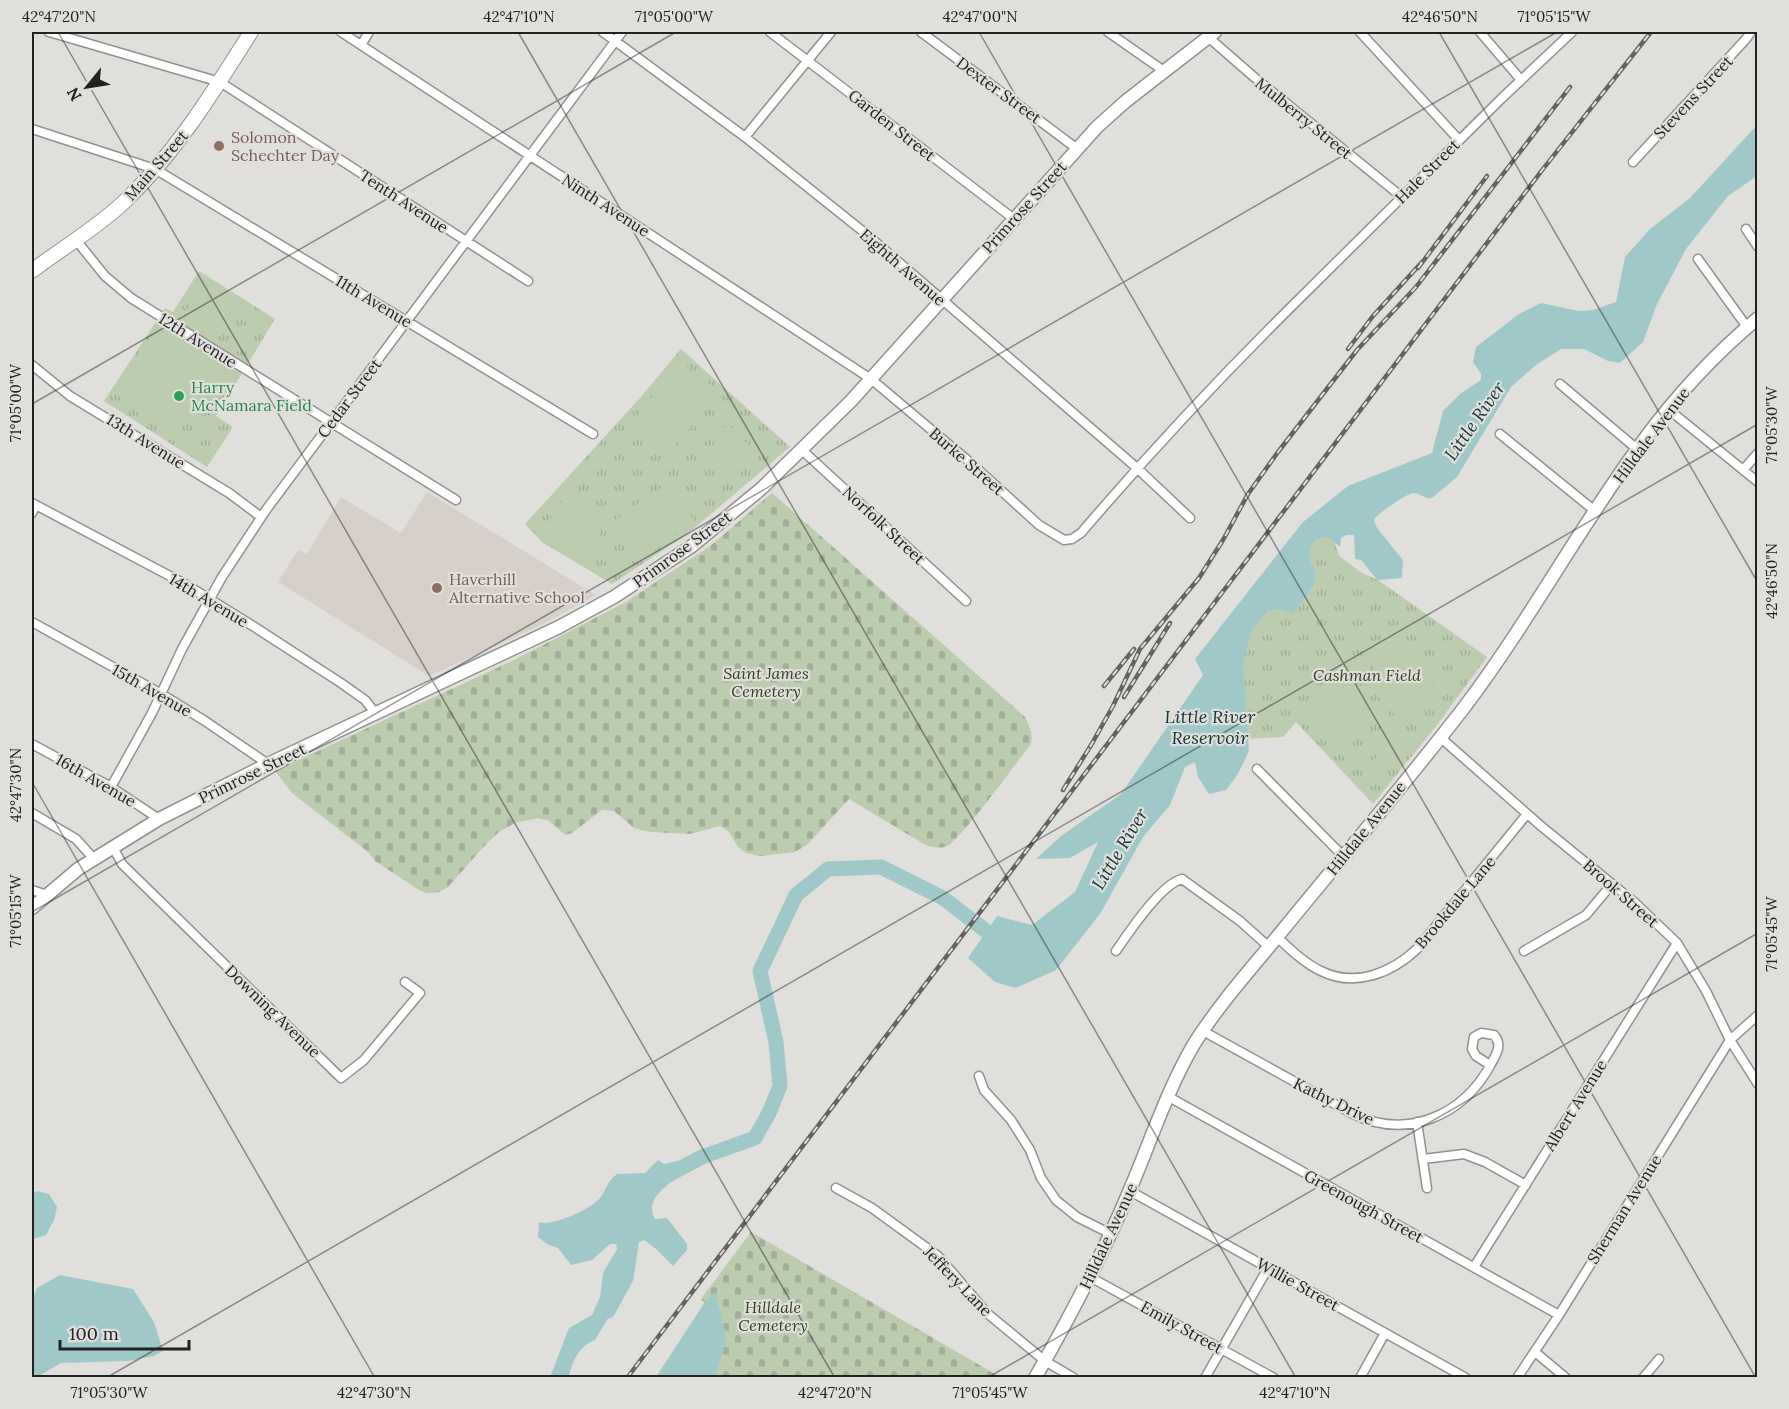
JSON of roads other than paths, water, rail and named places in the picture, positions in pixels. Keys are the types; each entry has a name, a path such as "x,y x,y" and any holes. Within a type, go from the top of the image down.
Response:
{"main road":[{"name":"Main Street","path":"32,270 76,240 122,204 155,169 189,128 251,32"},
{"name":"Primrose Street","path":"32,908 78,869 159,819 268,764 532,640 614,597 692,546 762,488 871,380 1109,115 1211,34"},
{"name":"Hilldale Avenue","path":"1035,1377 1111,1234 1169,1097 1203,1031 1441,738 1505,651 1637,448 1708,364 1758,318"}],"street":[{"name":"Tenth Avenue","path":"49,32 220,82 528,281"},
{"name":"Ninth Avenue","path":"341,32 871,380"},
{"path":"360,45 369,32"},
{"name":"Eighth Avenue","path":"603,32 745,137 865,233 1137,468 1190,518"},
{"name":"Cedar Street","path":"111,787 209,599 261,517 622,32"},
{"name":"Garden Street","path":"770,32 1014,219"},
{"path":"745,137 831,32"},
{"name":"Dexter Street","path":"921,32 1077,148"},
{"path":"1109,32 1164,71"},
{"path":"1360,32 1459,140"},
{"path":"1480,32 1521,80"},
{"name":"Hale Street","path":"1064,540 1072,539 1081,533 1213,386 1459,140 1572,32"},
{"name":"Stevens Street","path":"1633,162 1751,32"},
{"name":"Mulberry Street","path":"1211,34 1270,90 1402,197"},
{"name":"11th Avenue","path":"32,129 155,169 593,434"},
{"path":"1746,229 1758,247"},
{"name":"12th Avenue","path":"76,240 105,276 131,298 456,500"},
{"path":"1698,259 1747,327"},
{"name":"13th Avenue","path":"32,365 70,396 229,493 261,517"},
{"name":"Burke Street","path":"871,380 972,464 1039,525 1064,540"},
{"path":"1560,384 1637,448"},
{"path":"1668,409 1758,482"},
{"path":"1500,434 1595,511"},
{"name":"Norfolk Street","path":"802,450 966,601"},
{"path":"1743,470 1758,453"},
{"name":"14th Avenue","path":"33,507 209,599 341,682 365,700 376,714"},
{"name":"15th Avenue","path":"32,622 161,693 268,764"},
{"name":"Brook Street","path":"1441,738 1527,814 1612,884 1677,943 1706,991 1730,1040 1758,1084"},
{"name":"16th Avenue","path":"32,744 111,787 159,819"},
{"path":"1257,769 1343,856"},
{"path":"32,813 76,839 94,859"},
{"name":"Brookdale Lane","path":"1116,951 1147,909 1175,881 1182,879 1240,921 1327,974 1344,978 1371,976 1388,970 1405,960 1418,948 1527,814"},
{"name":"Downing Avenue","path":"113,847 122,864 341,1078 363,1060 420,993 405,982"},
{"path":"1524,951 1586,915 1612,884"},
{"path":"32,890 47,895"},
{"name":"Albert Avenue","path":"1474,1267 1677,943"},
{"name":"Sherman Avenue","path":"1517,1377 1559,1315 1730,1040 1758,1015"},
{"name":"Kathy Drive","path":"1203,1031 1362,1118 1384,1124 1417,1122 1442,1115 1457,1106 1471,1093 1490,1065"},
{"path":"979,1076 984,1090 1011,1120 1030,1150 1041,1178 1056,1200 1077,1216 1111,1234"},
{"name":"Greenough Street","path":"1169,1097 1559,1315"},
{"path":"1417,1122 1427,1188"},
{"path":"1423,1159 1464,1154 1485,1162 1526,1185"},
{"name":"Jeffery Lane","path":"836,1188 872,1208 938,1256 988,1314 1045,1361 1074,1377"},
{"name":"Willie Street","path":"1130,1191 1466,1377"},
{"path":"1205,1377 1268,1268"},
{"name":"Emily Street","path":"1090,1277 1274,1377"},
{"path":"1360,1377 1385,1332"},
{"path":"1535,1352 1566,1377"},
{"path":"1643,1377 1659,1359"}],"water":[{"name":"Little River Reservoir","path":"1757,125 1757,176 1728,196 1686,249 1657,304 1643,342 1620,363 1608,361 1584,349 1561,349 1536,365 1511,387 1457,477 1432,498 1410,494 1392,504 1374,520 1377,528 1403,560 1402,578 1378,580 1361,560 1355,559 1354,535 1341,538 1340,547 1328,537 1316,539 1310,553 1315,580 1309,593 1293,613 1280,609 1267,611 1251,631 1243,666 1249,751 1238,774 1226,790 1209,794 1198,777 1195,762 1185,767 1170,805 1143,837 1100,914 1056,970 1016,988 995,982 968,958 997,916 1032,925 1075,892 1098,842 1070,858 1036,859 1061,836 1121,794 1203,675 1195,659 1303,522 1348,486 1432,453 1443,411 1460,394 1481,380 1481,374 1473,362 1476,347 1519,314 1541,303 1579,311 1593,310 1616,302 1625,257 1650,229 1690,198"},
{"path":"658,1160 664,1164 677,1161 683,1168 656,1197 652,1211 655,1219 667,1218 687,1244 687,1250 673,1266 644,1240 637,1244 627,1259 614,1307 595,1340 577,1355 569,1377 550,1377 569,1328 592,1315 600,1297 603,1273 617,1249 616,1244 610,1244 592,1260 571,1265 558,1248 538,1237 539,1222 562,1220 580,1212 600,1198 609,1182 617,1174 645,1173"},
{"path":"37,1191 49,1194 57,1207 54,1220 46,1235 33,1239 32,1194"},
{"path":"60,1275 133,1289 154,1322 163,1351 154,1356 128,1361 61,1363 37,1377 32,1377 32,1300 37,1288"},
{"path":"715,1292 725,1331 725,1344 715,1377 656,1377 705,1302"}],"waterway":[{"name":"Little River","path":"664,1177 702,1157 755,1138 769,1113 780,1086 776,1042 760,971 796,895 828,869 881,867 943,898 1003,944"},
{"name":"Little River","path":"608,1311 626,1278 632,1238"}],"railway":[{"path":"627,1378 1543,169 1651,32"},
{"path":"1090,747 1113,706 1140,649 1199,578 1248,494 1278,452 1357,350 1416,287 1570,87"},
{"path":"1418,268 1487,176"},
{"path":"1348,349 1373,316 1422,262"},
{"path":"1124,697 1170,623"},
{"path":"1104,686 1134,649"},
{"path":"1063,790 1093,742"}],"place":[{"name":"Solomon Schechter Day","path":"219,146"},
{"name":"Harry McNamara Field","path":"179,396"},
{"name":"Haverhill Alternative School","path":"437,588"}],"park label":[{"name":"Cashman Field","path":"1367,675"},
{"name":"Saint James Cemetery","path":"766,682"},
{"name":"Hilldale Cemetery","path":"773,1316"}]}
